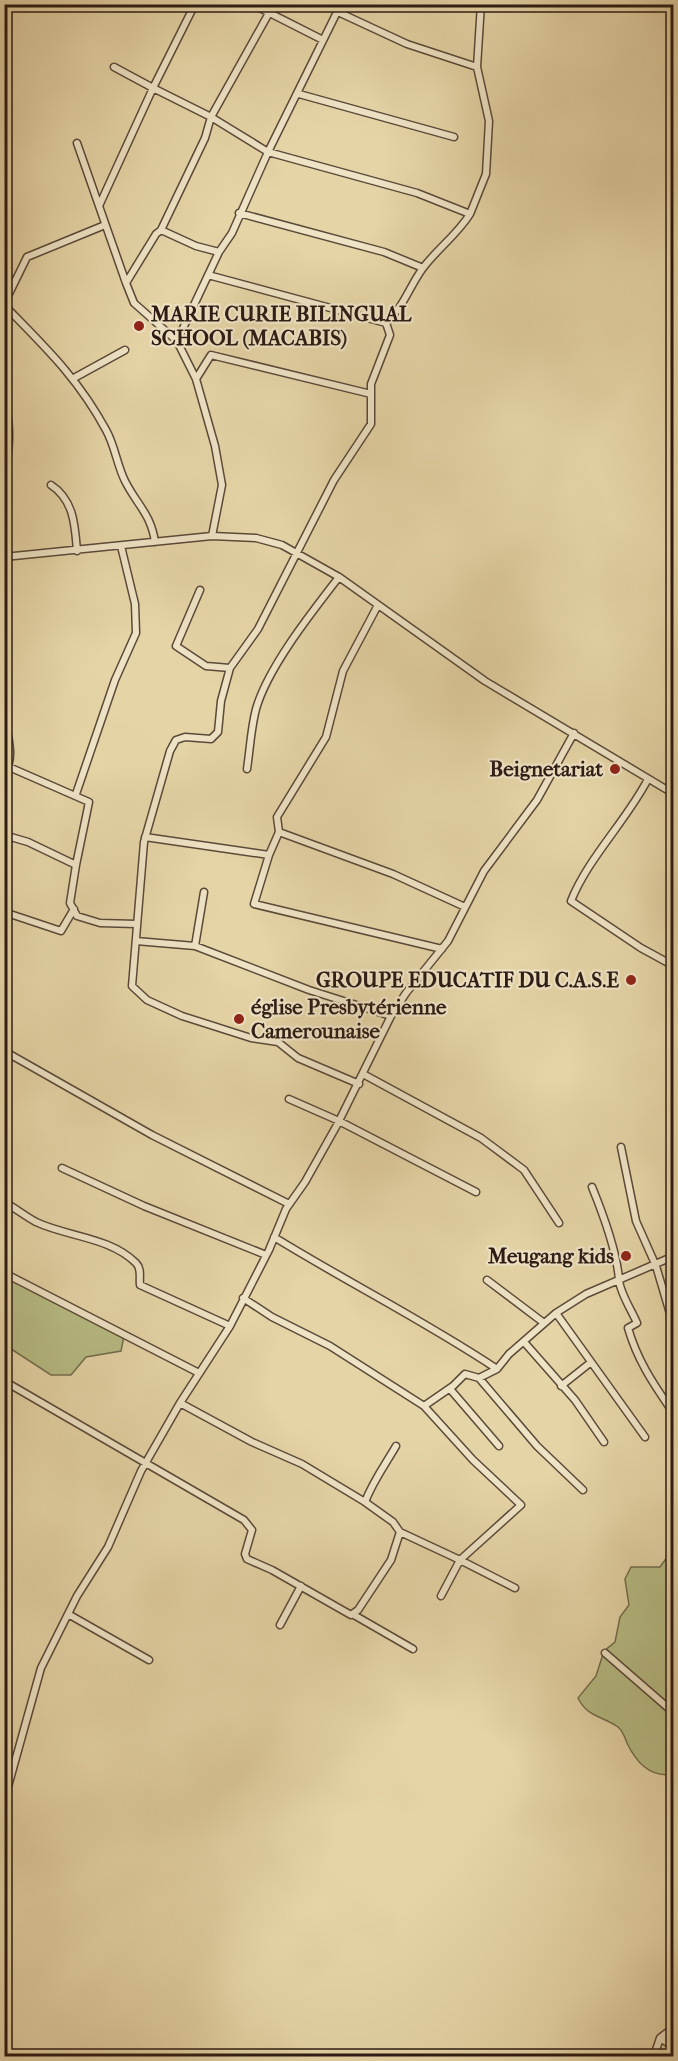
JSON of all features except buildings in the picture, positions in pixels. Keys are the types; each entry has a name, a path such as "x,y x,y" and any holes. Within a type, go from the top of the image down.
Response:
{"street":[{"path":"99,206 153,88 195,4"},
{"path":"252,4 323,40"},
{"path":"126,283 156,234 161,230 202,145 211,117 274,4"},
{"path":"177,341 219,252 232,233 268,152 299,94 341,4"},
{"path":"386,323 402,308 423,268 461,228 470,214 486,174 489,121 477,67 481,4"},
{"path":"338,12 407,44 477,67"},
{"path":"114,67 211,117 268,152 417,193 470,214"},
{"path":"299,94 454,137"},
{"path":"77,143 134,303 177,341 196,379 215,446 222,485 212,536"},
{"path":"239,213 384,252 423,268"},
{"path":"105,225 27,257 4,304 74,378 111,439 125,481 144,508 153,527 155,542"},
{"path":"161,230 196,246 219,252"},
{"path":"208,275 386,323"},
{"path":"359,1084 298,1058 278,1042 251,1038 182,1016 135,992 130,981 136,941 135,924 145,837 170,751 176,740 183,737 211,739 219,732 221,701 230,668 258,629 333,480 371,424 370,384 390,335 386,323"},
{"path":"74,378 125,350"},
{"path":"196,379 211,355 371,394"},
{"path":"4,400 9,418 10,444 4,484"},
{"path":"51,485 67,501 73,518 77,551"},
{"path":"4,558 212,536 256,538 297,551 339,577 485,681 674,794"},
{"path":"76,794 114,680 136,633 135,604 121,546"},
{"path":"247,769 256,709 263,691 313,610 339,577"},
{"path":"200,590 176,646 206,666 230,668"},
{"path":"378,605 343,671 326,737 278,818 279,832 269,855 254,904 442,949"},
{"path":"4,717 9,767 4,773"},
{"path":"4,1801 41,1668 68,1614 108,1547 146,1461 230,1326 289,1204 305,1182 339,1121 392,1016 406,993 442,949 457,926 484,871 537,800 574,733"},
{"path":"9,767 76,794 89,802 70,903 77,916 86,921 135,924"},
{"path":"648,779 636,802 587,872 572,901 641,948 674,966"},
{"path":"279,832 393,874 465,907"},
{"path":"4,835 28,842 76,865"},
{"path":"145,837 269,855"},
{"path":"195,946 204,892"},
{"path":"4,912 61,931 74,909"},
{"path":"136,941 195,946 309,990 392,1016"},
{"path":"4,1051 152,1135 289,1204"},
{"path":"363,1074 481,1138 524,1170 559,1223"},
{"path":"289,1100 339,1121 476,1192"},
{"path":"621,1147 636,1221 656,1266 674,1327"},
{"path":"62,1168 144,1206 266,1255"},
{"path":"592,1187 602,1211 608,1238 613,1245 620,1270 619,1280 637,1323 628,1328 639,1362 670,1408 674,1406"},
{"path":"4,1202 37,1222 99,1242 121,1252 137,1264 140,1270 140,1285 230,1326"},
{"path":"273,1237 374,1297 446,1335 497,1369"},
{"path":"479,1378 497,1369 544,1323 586,1294 656,1266 674,1256"},
{"path":"4,1273 199,1373"},
{"path":"487,1280 544,1323"},
{"path":"243,1298 273,1317 330,1346 424,1406 473,1460 521,1505 460,1560 441,1596"},
{"path":"556,1313 645,1437"},
{"path":"524,1342 604,1442"},
{"path":"674,1346 674,1354"},
{"path":"561,1386 590,1363"},
{"path":"424,1406 450,1389 465,1374 479,1378 537,1446 584,1490"},
{"path":"4,1381 146,1461 244,1520 252,1530 244,1554 247,1559 302,1586 413,1649"},
{"path":"674,1388 674,1398"},
{"path":"450,1389 499,1446"},
{"path":"180,1403 252,1442 302,1464 365,1502 393,1522 399,1532 515,1588"},
{"path":"365,1502 375,1476 382,1470 396,1446"},
{"path":"354,1615 391,1560 399,1532"},
{"path":"280,1625 302,1586"},
{"path":"68,1614 149,1660"},
{"path":"605,1653 674,1713"},
{"path":"654,2056 660,2038 674,2027"},
{"path":"660,2038 674,2047"}],"green space":[{"path":"4,1273 124,1336 121,1351 86,1357 71,1375 51,1375 5,1345"},
{"path":"673,1549 673,1774 665,1775 651,1771 640,1763 620,1729 591,1713 578,1698 596,1676 604,1651 615,1642 620,1617 629,1605 625,1579 631,1567 660,1567"}],"place":[{"name":"MARIE CURIE BILINGUAL SCHOOL (MACABIS)","path":"139,326"},
{"name":"Beignetariat","path":"615,769"},
{"name":"GROUPE EDUCATIF DU C.A.S.E","path":"631,980"},
{"name":"église Presbytérienne Camerounaise","path":"239,1019"},
{"name":"Meugang kids","path":"626,1256"}]}
